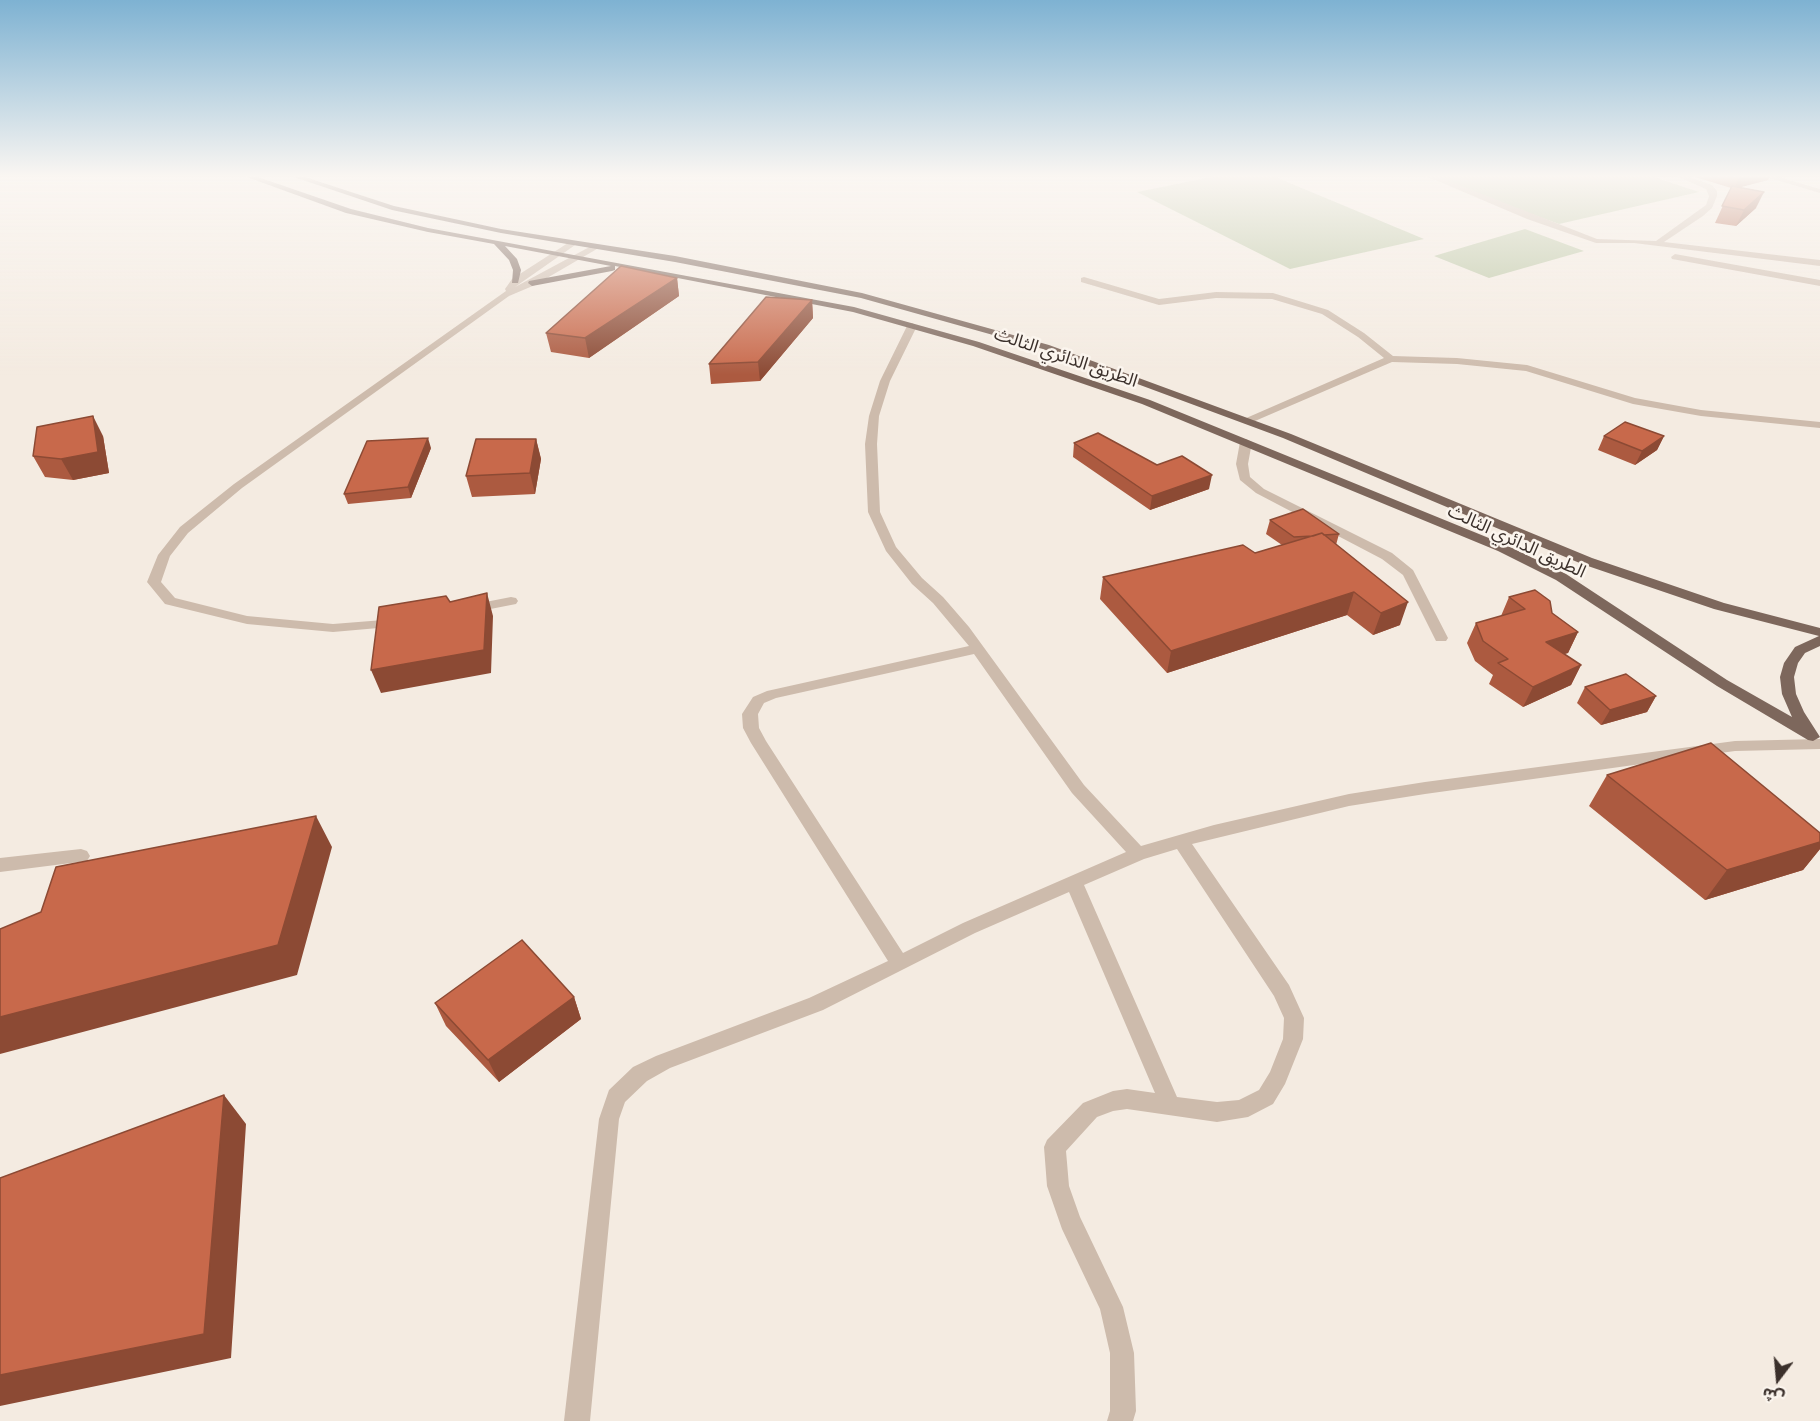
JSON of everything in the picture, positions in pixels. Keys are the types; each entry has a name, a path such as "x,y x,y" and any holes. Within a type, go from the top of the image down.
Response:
{"main road":[{"path":"496,242 513,259 517,270 515,281"},
{"name":"الطريق الدائري الثالث","path":"498,242 805,299 976,344 1136,398 1502,548 1562,577 1722,683 1818,741"},
{"name":"الطريق الدائري الثالث","path":"570,242 806,284 912,309 1046,347 1248,421 1587,561 1719,606 1820,632"},
{"path":"532,283 629,266"},
{"path":"1818,741 1797,712 1788,694 1787,677 1791,663 1800,650 1820,640"}],"street":[{"path":"1602,242 1660,255 1820,283"},
{"path":"1635,242 1820,263"},
{"path":"506,294 515,281 574,243"},
{"path":"405,621 333,628 247,620 170,601 154,582 165,555 184,530 210,508 506,294 532,283 598,246"},
{"path":"1084,280 1160,302 1216,296 1273,296 1325,312 1361,335 1391,359"},
{"path":"912,326 885,381 874,416 871,444 874,512 890,548 917,581 938,600 964,630 1078,789 1138,854"},
{"path":"1248,421 1391,359 1457,361 1527,368 1634,401 1701,413 1820,425"},
{"path":"1246,442 1242,464 1244,478 1260,491 1387,556 1408,573 1441,638"},
{"path":"461,611 511,602"},
{"path":"900,964 759,743 751,728 750,714 758,700 772,694 977,649"},
{"path":"577,1421 579,1379 609,1119 616,1096 640,1074 663,1062 816,1004 969,928 1138,854 1181,841 1349,800 1425,788 1735,746 1818,741"},
{"path":"1120,1421 1123,1411 1122,1353 1111,1307 1070,1221 1058,1186 1055,1147 1090,1110 1113,1101 1127,1099 1225,1112 1241,1110 1266,1097 1283,1067 1293,1039 1294,1018 1282,991 1181,841"},
{"path":"0,865 81,856"},
{"path":"1074,882 1170,1105"}],"green space":[{"path":"1237,242 1409,242 1290,269"},
{"path":"1480,242 1561,242 1584,251 1489,278 1434,256"}],"building":[{"path":"621,266 677,278 585,338 546,333"},
{"path":"766,297 812,300 758,362 709,364"},
{"path":"93,416 98,452 61,459 33,456 37,427"},
{"path":"1625,422 1664,436 1642,451 1604,436"},
{"path":"1098,433 1157,465 1182,456 1212,475 1152,496 1074,443"},
{"path":"428,438 408,487 344,494 367,441"},
{"path":"476,439 536,439 530,473 466,476"},
{"path":"1303,509 1339,534 1324,535 1322,533 1294,537 1270,520"},
{"path":"1322,533 1408,602 1381,613 1354,592 1171,651 1103,577 1243,545 1255,553"},
{"path":"1535,590 1550,601 1552,613 1578,632 1546,642 1581,665 1533,687 1498,663 1508,659 1483,641 1476,623 1525,609 1509,597"},
{"path":"487,593 484,650 371,670 379,607 446,596 450,602"},
{"path":"1626,674 1656,696 1610,710 1585,687"},
{"path":"1711,743 1820,833 1820,842 1727,870 1607,775"},
{"path":"316,816 278,945 0,1017 0,929 41,912 56,867"},
{"path":"522,940 574,997 488,1060 435,1003"},
{"path":"224,1095 204,1334 0,1375 0,1178"}]}
